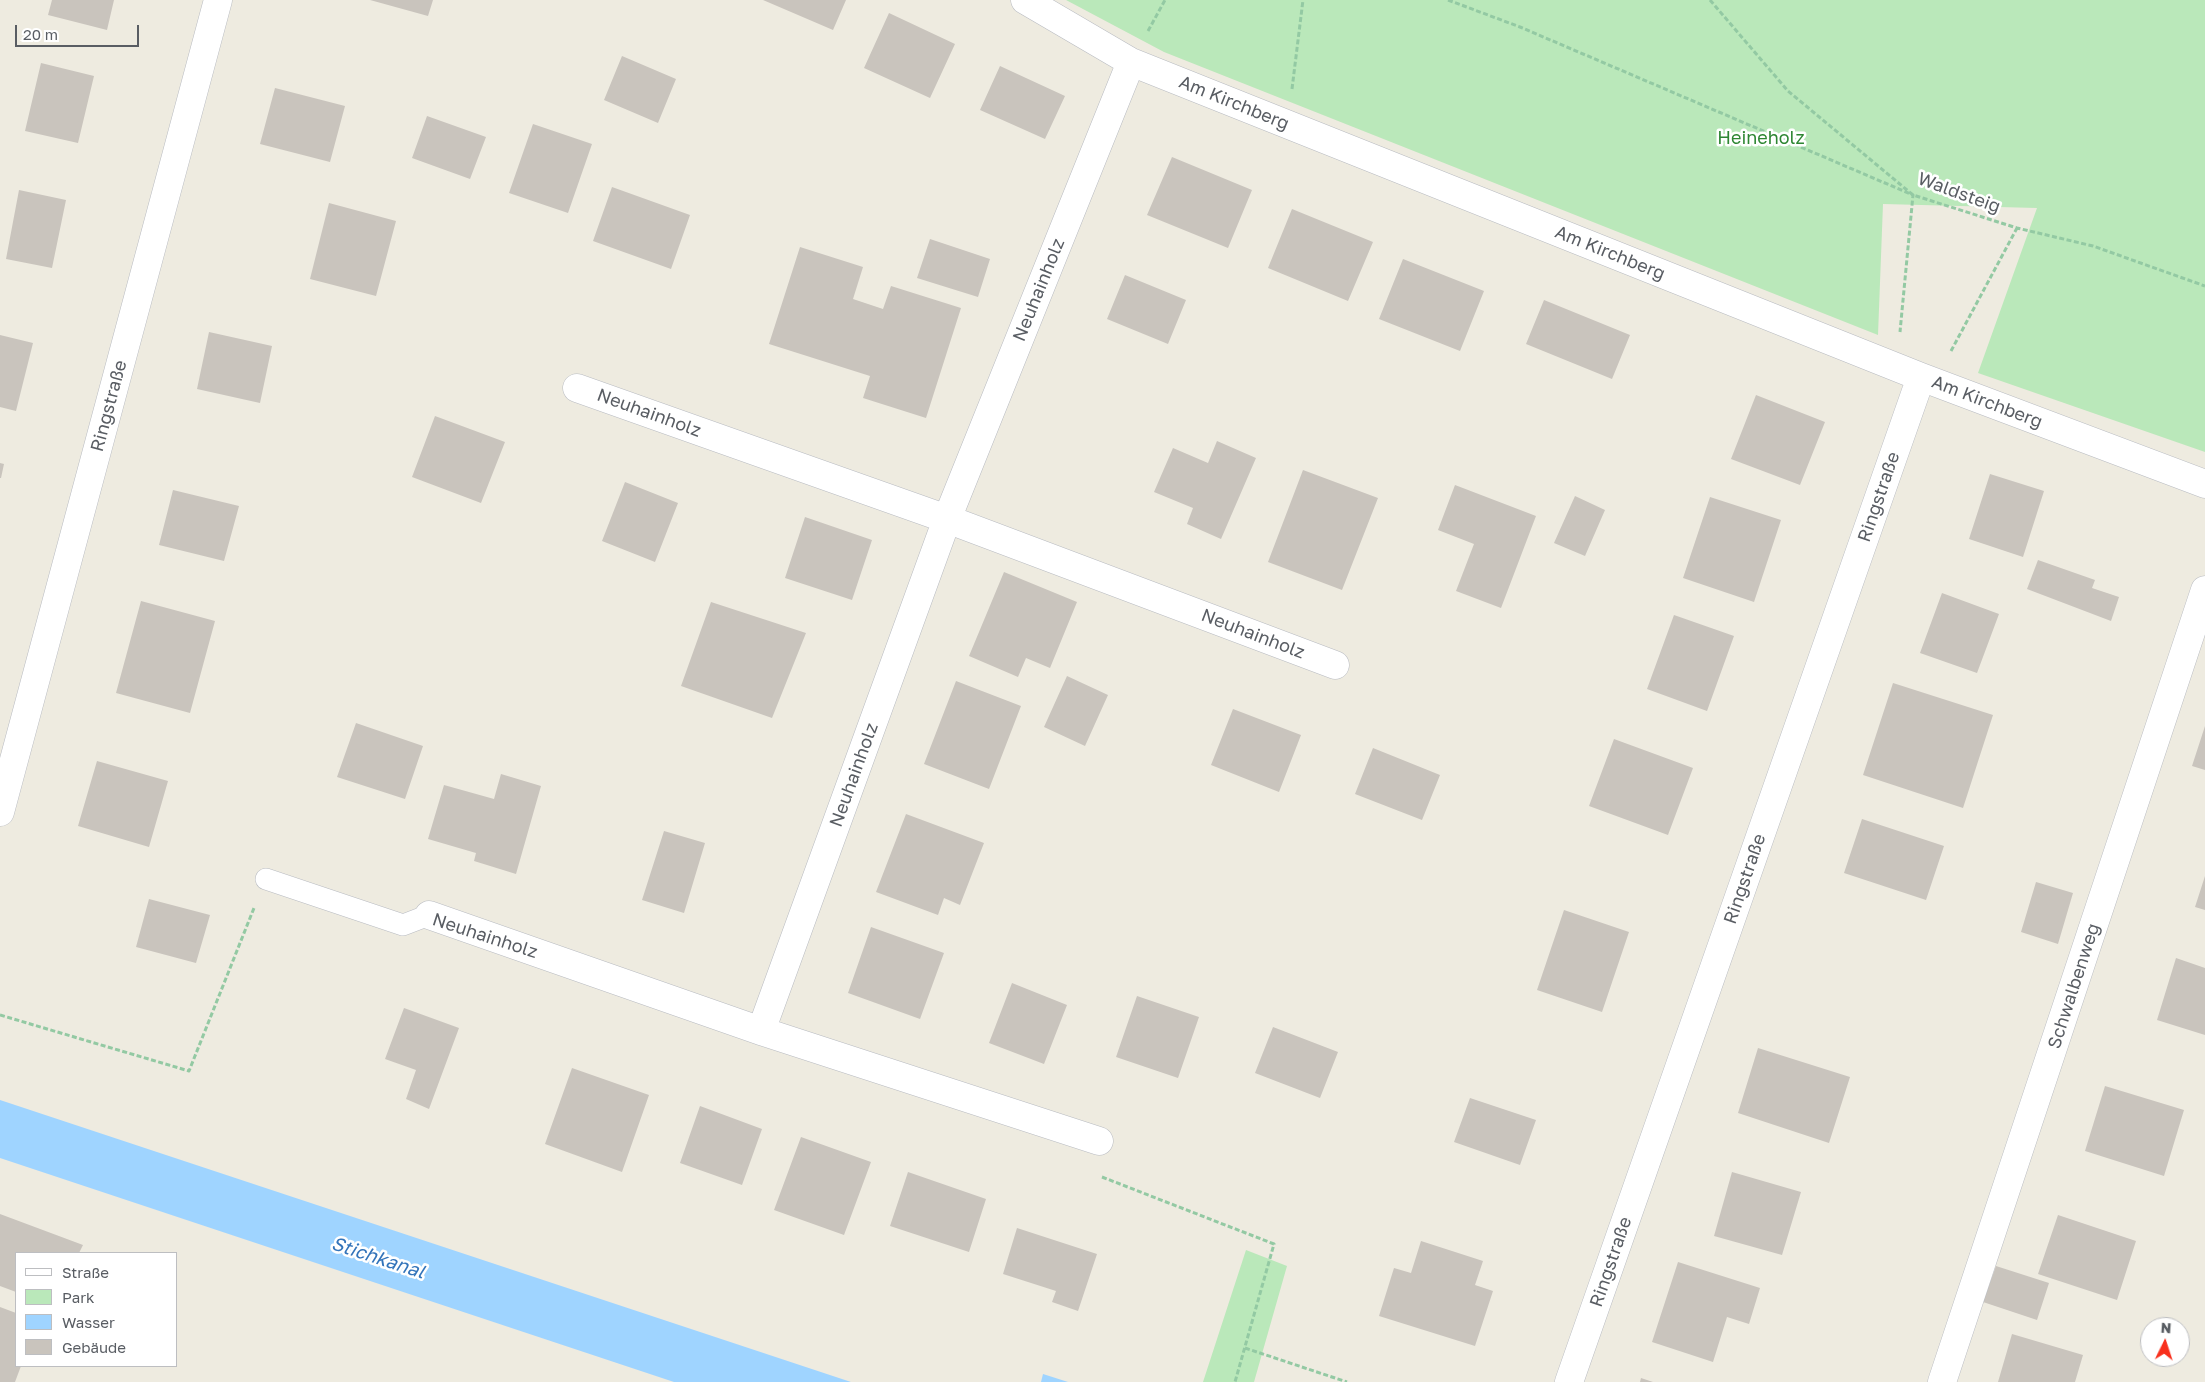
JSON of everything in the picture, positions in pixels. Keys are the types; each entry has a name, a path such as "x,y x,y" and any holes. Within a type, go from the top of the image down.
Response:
{"street":[{"name":"Ringstraße","path":"0,812 218,0"},
{"name":"Am Kirchberg","path":"1026,0 1131,62 1917,375 2205,484"},
{"name":"Neuhainholz","path":"761,1031 947,519 1131,62"},
{"name":"Ringstraße","path":"1569,1382 1917,375"},
{"name":"Neuhainholz","path":"577,388 947,519 1335,665"},
{"name":"Schwalbenweg","path":"1942,1382 2205,590"},
{"name":"Neuhainholz","path":"429,915 761,1031 1099,1141"}],"lane":[{"name":"Neuhainholz","path":"266,879 404,925 429,915"}],"path":[{"path":"1288,124 1303,0"},
{"path":"1448,0 1520,28 1913,195 1917,375"},
{"name":"Waldsteig","path":"1710,0 1788,91 1913,195 2017,228 2093,246 2205,286"},
{"path":"1917,375 2017,228"},
{"path":"0,1015 189,1071 266,879"},
{"path":"1099,1141 1099,1176 1274,1244 1235,1382"},
{"path":"1245,1348 1347,1382"}],"green space":[{"name":"Heineholz","path":"1066,0 2205,0 2205,452 1978,373 2037,208 1883,204 1878,335 1164,52"},
{"path":"1246,1250 1287,1266 1254,1382 1203,1382"}],"water":[{"name":"Stichkanal","path":"0,1100 851,1382 674,1382 0,1158"},
{"path":"1043,1374 1068,1382 1041,1382"}],"building":[{"path":"52,0 114,0 107,30 48,15"},
{"path":"370,0 433,0 428,16"},
{"path":"763,0 846,0 833,30"},
{"path":"889,13 955,44 930,98 864,68"},
{"path":"622,56 676,79 658,123 604,100"},
{"path":"41,63 94,76 78,143 25,131"},
{"path":"1000,66 1065,96 1045,139 980,110"},
{"path":"275,88 345,106 330,162 260,144"},
{"path":"427,116 486,137 470,179 412,158"},
{"path":"533,124 592,144 568,213 509,193"},
{"path":"1172,157 1252,190 1228,248 1147,215"},
{"path":"612,187 690,215 671,269 593,241"},
{"path":"19,190 66,200 52,268 6,259"},
{"path":"329,203 396,221 376,296 310,279"},
{"path":"1292,209 1373,242 1348,301 1268,268"},
{"path":"930,239 990,259 978,297 917,278"},
{"path":"800,247 863,267 853,299 883,309 891,286 961,308 926,418 863,398 870,376 769,344"},
{"path":"1403,259 1484,291 1460,351 1379,319"},
{"path":"1125,275 1186,300 1168,344 1107,319"},
{"path":"1544,300 1630,335 1612,379 1526,344"},
{"path":"209,332 272,346 260,403 197,389"},
{"path":"0,335 33,343 16,411 0,407"},
{"path":"1756,395 1825,422 1800,485 1731,459"},
{"path":"435,416 505,442 481,503 412,477"},
{"path":"1217,441 1256,458 1221,539 1187,524 1193,508 1154,492 1173,448 1208,463"},
{"path":"0,463 4,464 1,478 0,478"},
{"path":"1303,470 1378,498 1342,590 1268,562"},
{"path":"1990,474 2044,491 2023,557 1969,539"},
{"path":"625,482 678,503 655,562 602,541"},
{"path":"1455,485 1536,516 1501,608 1456,591 1474,544 1438,530"},
{"path":"173,490 239,506 224,561 159,545"},
{"path":"1575,496 1605,510 1585,556 1554,543"},
{"path":"1710,497 1781,520 1754,602 1683,578"},
{"path":"805,517 872,540 852,600 785,578"},
{"path":"2038,560 2095,580 2092,588 2119,597 2111,621 2027,589"},
{"path":"1004,572 1077,602 1050,668 1026,658 1018,677 969,656"},
{"path":"1942,593 1999,614 1977,673 1920,653"},
{"path":"141,601 215,621 190,713 116,693"},
{"path":"711,602 806,633 772,718 681,686"},
{"path":"1674,615 1734,636 1707,711 1647,689"},
{"path":"1067,676 1108,695 1085,746 1044,727"},
{"path":"956,681 1021,706 989,789 924,764"},
{"path":"1893,683 1993,715 1963,808 1863,775"},
{"path":"1233,709 1301,735 1279,792 1211,765"},
{"path":"356,723 423,746 405,799 337,777"},
{"path":"2205,726 2205,770 2192,766"},
{"path":"1614,739 1693,768 1668,835 1589,806"},
{"path":"1373,748 1440,775 1422,820 1355,794"},
{"path":"97,761 168,781 149,847 78,826"},
{"path":"501,774 541,786 516,874 474,861 476,853 428,839 444,785 494,799"},
{"path":"906,814 984,843 960,905 944,898 938,915 876,892"},
{"path":"1862,819 1944,846 1926,900 1844,873"},
{"path":"664,831 705,843 684,913 642,900"},
{"path":"2205,876 2205,910 2195,907"},
{"path":"2036,882 2073,893 2058,944 2021,932"},
{"path":"149,899 210,915 196,963 136,947"},
{"path":"1564,910 1629,932 1602,1012 1537,990"},
{"path":"871,927 944,953 920,1019 848,993"},
{"path":"2176,958 2205,968 2205,1035 2157,1020"},
{"path":"1012,983 1067,1005 1044,1064 989,1043"},
{"path":"1137,996 1199,1017 1178,1078 1116,1057"},
{"path":"404,1008 459,1028 429,1109 406,1099 416,1070 385,1059"},
{"path":"1273,1027 1338,1052 1320,1098 1255,1073"},
{"path":"1758,1048 1850,1077 1829,1143 1738,1113"},
{"path":"572,1068 649,1095 622,1172 545,1144"},
{"path":"2105,1086 2184,1110 2164,1176 2085,1151"},
{"path":"1470,1098 1536,1120 1520,1165 1454,1142"},
{"path":"700,1106 762,1129 742,1185 680,1163"},
{"path":"801,1137 871,1162 844,1235 774,1210"},
{"path":"908,1172 986,1199 969,1252 890,1226"},
{"path":"1732,1172 1801,1192 1782,1255 1714,1236"},
{"path":"0,1214 83,1245 80,1252 15,1252 15,1292 0,1286"},
{"path":"2058,1215 2136,1241 2117,1300 2038,1274"},
{"path":"1017,1228 1097,1254 1078,1311 1052,1302 1056,1291 1003,1274"},
{"path":"1421,1241 1483,1261 1475,1285 1493,1291 1475,1346 1379,1316 1394,1268 1411,1273"},
{"path":"1678,1262 1760,1288 1749,1324 1727,1317 1713,1362 1652,1342"},
{"path":"1996,1266 2049,1283 2037,1320 1983,1302"},
{"path":"0,1307 15,1313 15,1367 21,1367 15,1382 0,1382"},
{"path":"2012,1334 2083,1355 2075,1382 1998,1382"},
{"path":"1641,1378 1653,1382 1640,1382"}]}
